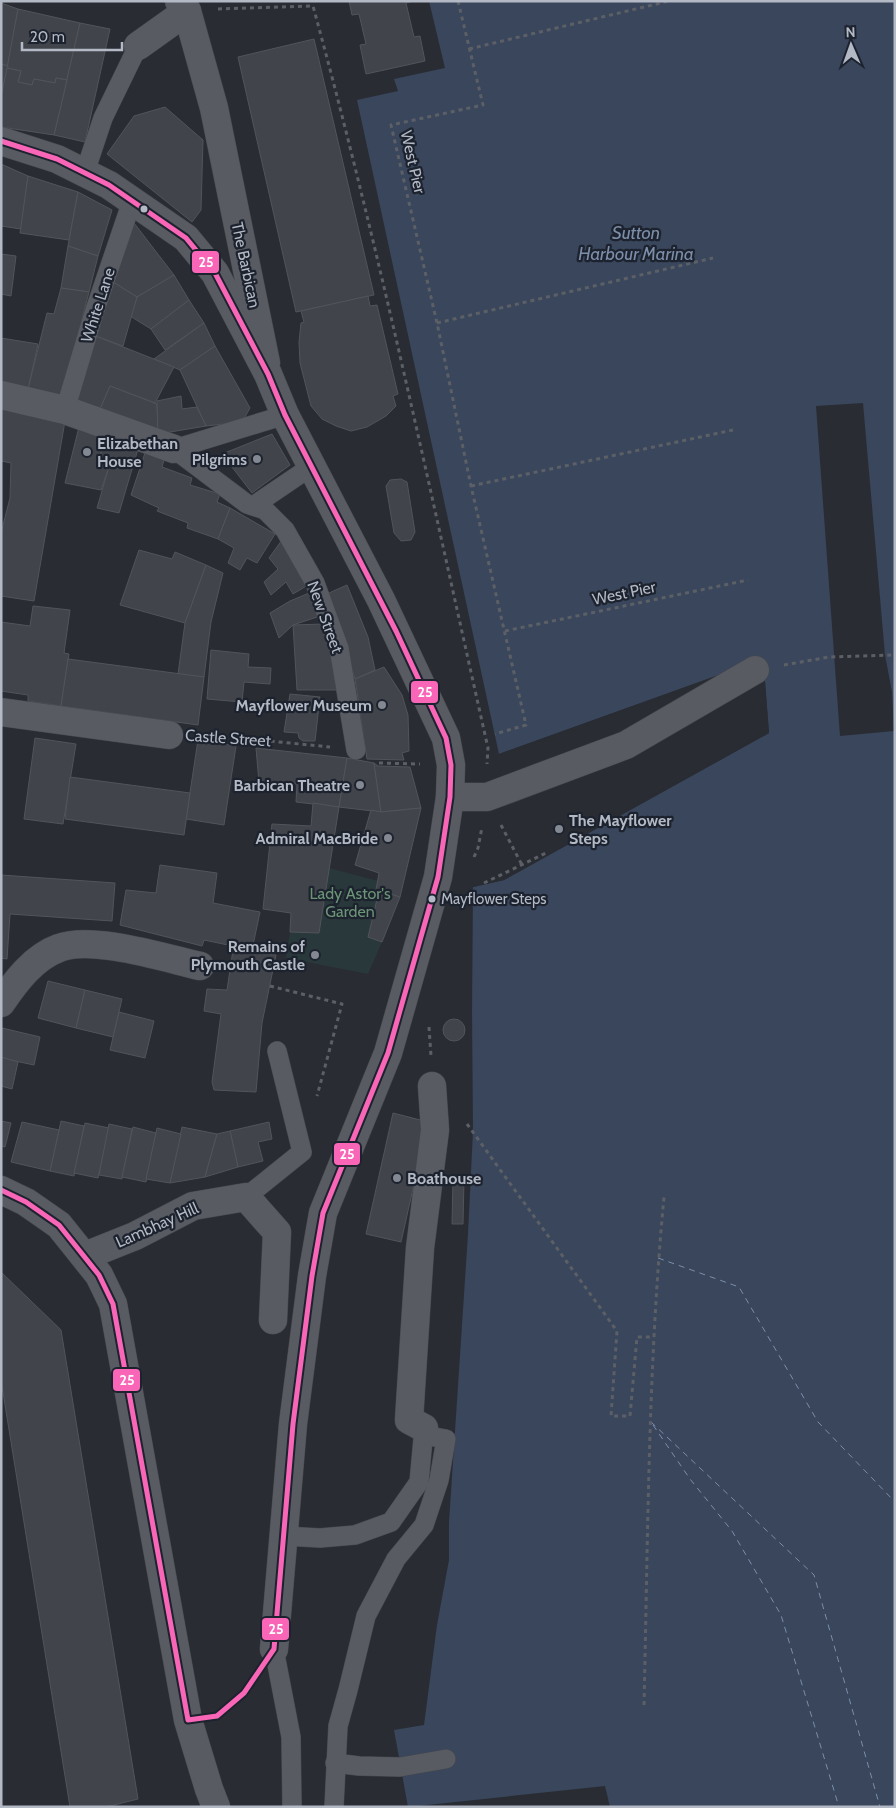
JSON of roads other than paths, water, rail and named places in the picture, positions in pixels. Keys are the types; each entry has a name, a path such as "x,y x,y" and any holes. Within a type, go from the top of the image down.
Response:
{"street":[{"path":"138,46 183,6"},
{"name":"The Barbican","path":"183,6 214,108 268,374 285,416 381,600 446,738 451,765 450,798 438,877 388,1053 323,1213 312,1276 293,1424 274,1649"},
{"path":"1,142 57,159 85,172 109,185 186,238 215,273 268,374"},
{"name":"New Street","path":"1,395 65,410 174,449"},
{"path":"450,798 487,797 626,745 755,670"},
{"name":"Castle Street","path":"1,712 169,735"},
{"path":"1,1003 17,980 43,957 59,948 78,943 105,945 200,966"},
{"path":"423,1432 409,1420 420,1248 435,1130 432,1086"},
{"path":"1,1190 26,1202 59,1226 99,1274 113,1304 188,1720 216,1807"},
{"path":"246,1197 277,1232 273,1320"},
{"name":"Lambhay Hill","path":"85,1256 135,1236 193,1206 246,1197"}],"lane":[{"path":"85,172 103,118 138,46"},
{"name":"White Lane","path":"65,410 94,313 132,201"},
{"path":"174,449 285,416"},
{"name":"New Street","path":"174,449 247,504 265,510 284,530 315,583 339,648 356,750"},
{"path":"252,506 312,466"},
{"path":"246,1197 302,1152 277,1051"},
{"path":"284,1536 320,1538 355,1535 391,1522 419,1482 423,1432 446,1439 439,1480 424,1525 396,1559 366,1616 338,1726 334,1807"},
{"name":"The Barbican","path":"274,1649 290,1737 292,1807"},
{"path":"336,1763 359,1766 400,1767 446,1760"}],"water":[{"name":"Sutton Harbour Marina","path":"429,1 895,1 895,1807 610,1807 605,1786 408,1807 394,1730 424,1725 437,1625 449,1560 449,1522 473,1131 473,887 504,880 769,733 765,682 741,667 499,754 357,100 398,91 394,79 445,68","holes":["863,403 885,655 892,692 894,731 840,736 816,406"]}],"place":[{"name":"Elizabethan House","path":"87,452"},
{"name":"Pilgrims","path":"257,459"},
{"name":"Mayflower Museum","path":"382,705"},
{"name":"Barbican Theatre","path":"360,785"},
{"name":"The Mayflower Steps","path":"559,829"},
{"name":"Admiral MacBride","path":"388,838"},
{"name":"Mayflower Steps","path":"432,899"},
{"name":"Remains of Plymouth Castle","path":"315,955"},
{"name":"Boathouse","path":"397,1178"}],"park label":[{"name":"Lady Astor's Garden","path":"350,902"}]}
